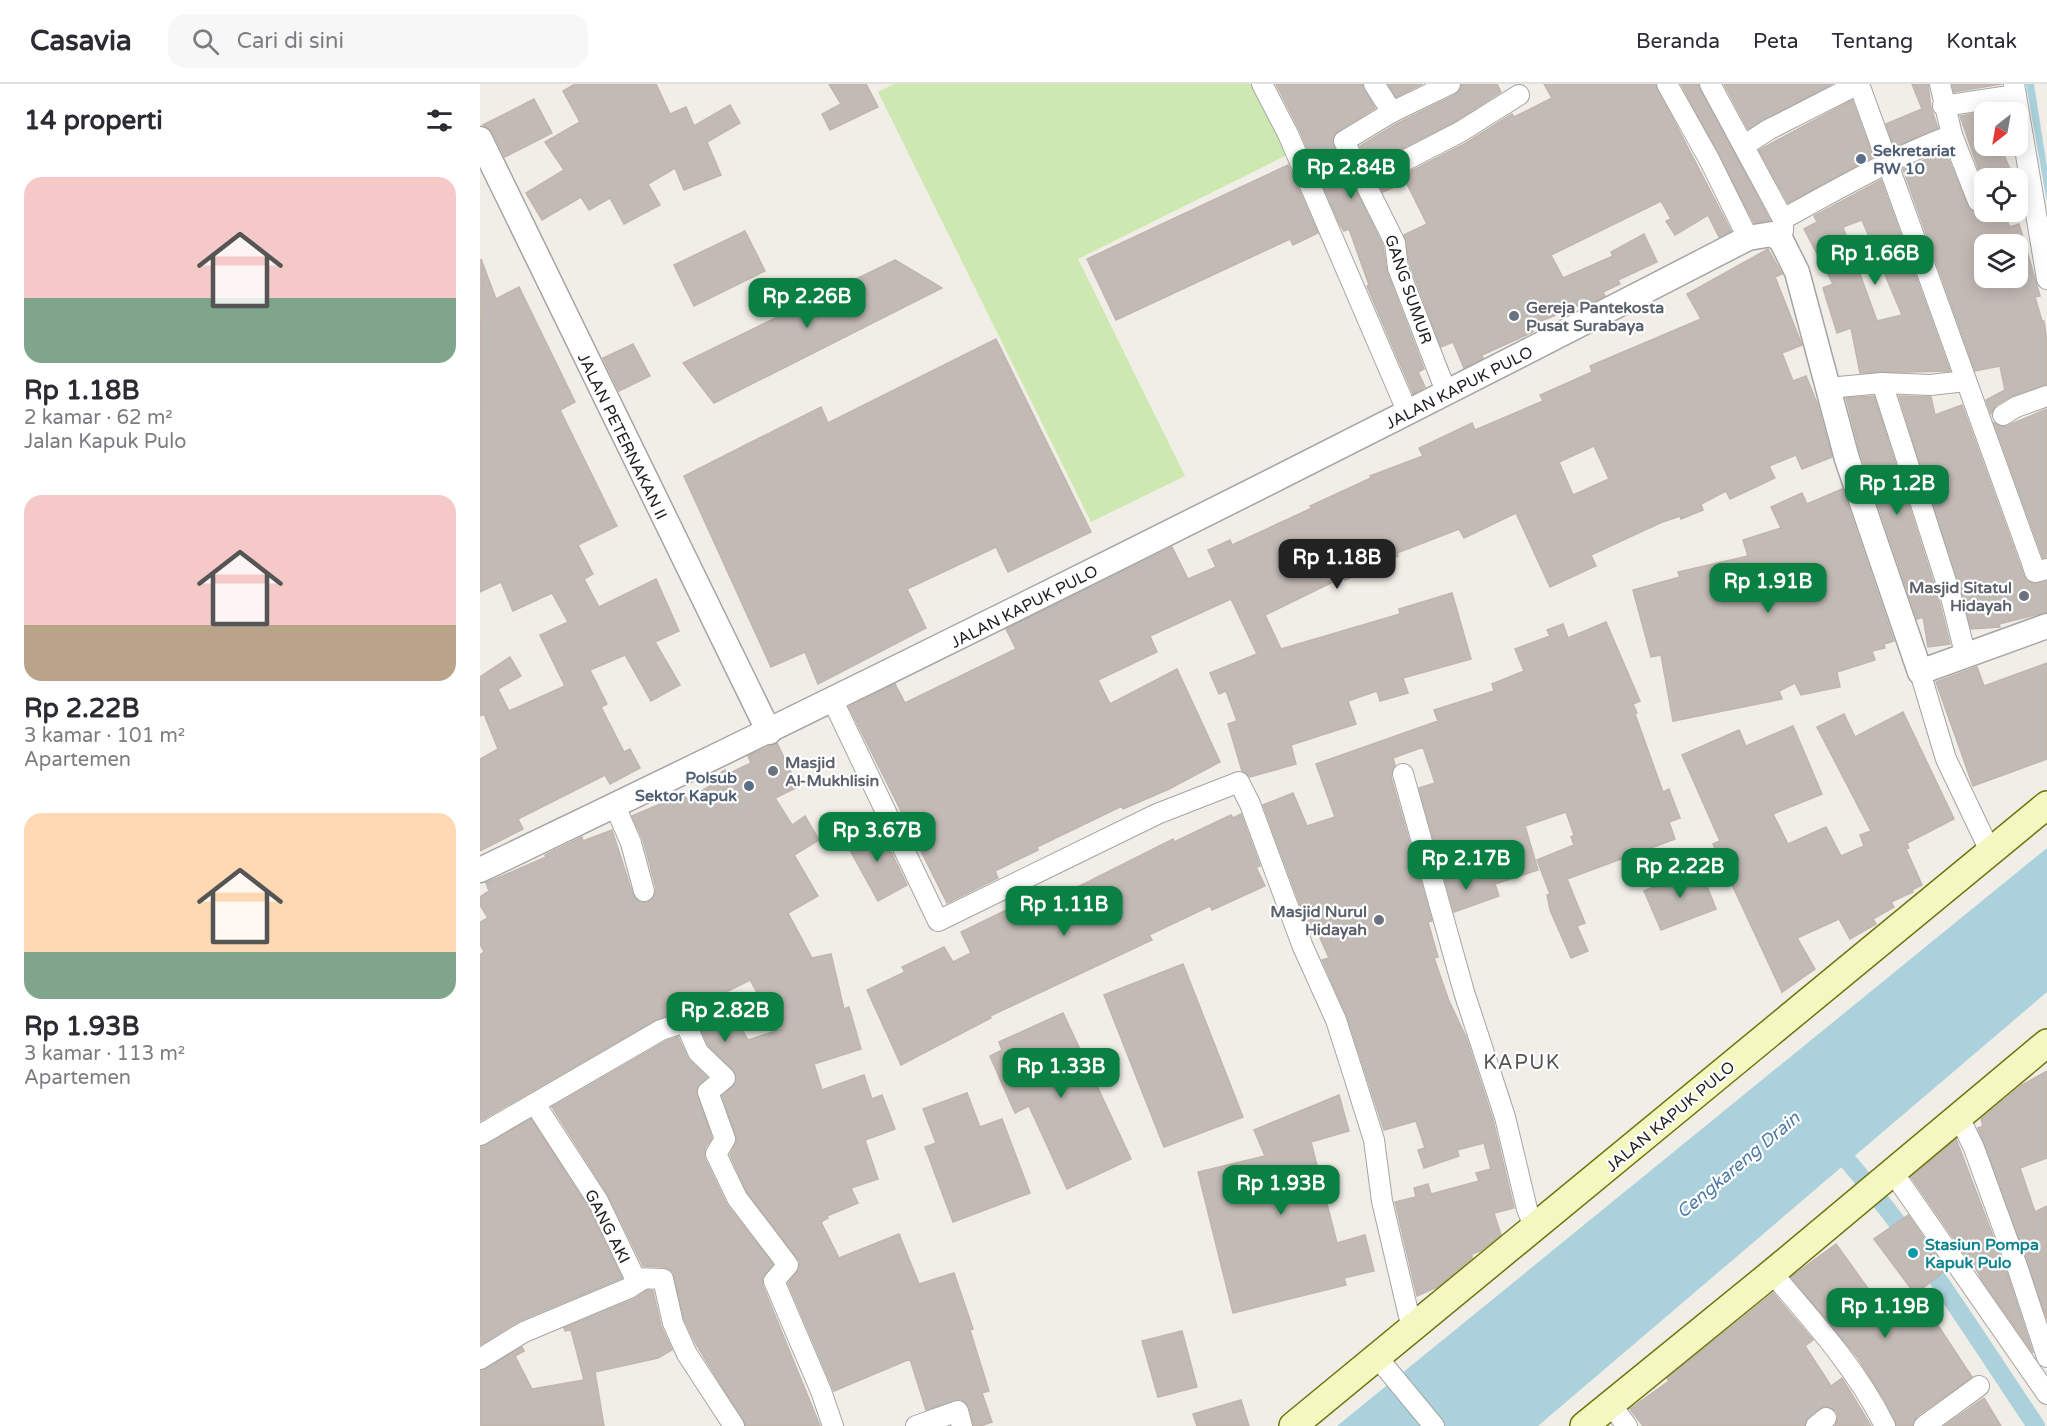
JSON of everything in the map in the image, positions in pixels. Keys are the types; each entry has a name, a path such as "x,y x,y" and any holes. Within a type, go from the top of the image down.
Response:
{"main road":[{"name":"JALAN KAPUK PULO","path":"1293,1426 1383,1364 1412,1329 2047,805"},
{"path":"1584,1426 1772,1273 1887,1175 2045,1050"}],"street":[{"path":"1262,84 1288,134 1408,413"},
{"path":"1374,84 1392,112"},
{"name":"GANG SUMUR","path":"1447,394 1398,268 1395,243 1344,141 1392,112 1450,84"},
{"path":"1667,84 1709,159 1748,238"},
{"path":"1710,84 1745,145 1782,229 1797,272 1847,459 1920,672 1946,759 1990,851"},
{"path":"1745,145 1768,130 1858,84 2035,572 2047,569"},
{"path":"1940,84 1952,135 1974,191"},
{"path":"1944,106 2015,90 2047,279"},
{"path":"1365,181 1460,132 1519,95"},
{"path":"1782,229 1821,196 1952,135"},
{"name":"JALAN PETERNAKAN II","path":"480,139 769,732"},
{"name":"JALAN KAPUK PULO","path":"480,870 833,701 1447,394 1748,238 1772,234 1782,229"},
{"path":"1828,388 1882,383 1930,385 1966,381"},
{"path":"1882,383 1951,597 1966,657"},
{"path":"2003,415 2016,407 2047,396"},
{"path":"1920,672 2047,626"},
{"path":"833,701 938,921 1157,814 1239,782 1250,804 1303,947 1336,1020 1350,1062 1374,1140 1382,1201 1412,1329"},
{"path":"1403,774 1464,992 1505,1117 1527,1209 1535,1229"},
{"path":"615,806 631,843 644,891"},
{"path":"480,1136 661,1030 685,1022 698,1052 725,1078 708,1092 725,1139 716,1154 737,1198 788,1264 774,1281 821,1391 832,1426"},
{"name":"GANG AKI","path":"535,1104 598,1201 634,1278 644,1279"},
{"path":"1959,1117 1974,1148 2019,1269 2047,1357"},
{"path":"1887,1175 2047,1394"},
{"path":"1772,1273 1806,1314 1820,1326 1870,1397 1885,1426"},
{"path":"644,1279 663,1280 673,1323 687,1354 734,1426"},
{"name":"GANG AKI","path":"480,1359 524,1332 629,1288 644,1279"},
{"path":"1383,1364 1434,1426"},
{"path":"1924,1426 1979,1386"},
{"path":"1611,1405 1627,1426"},
{"path":"916,1426 958,1411 962,1426"}],"green space":[{"path":"894,84 1259,84 1293,152 1078,259 1185,476 1091,522 878,92"}],"water":[{"path":"2026,84 2034,84 2047,167 2047,202"},
{"name":"Cengkareng Drain","path":"2047,848 2047,992 1538,1426 1337,1426"}],"building":[{"path":"575,84 656,84 670,114 686,107 694,126 730,105 740,123 707,142 721,175 684,190 675,168 648,184 660,205 624,224 610,198 589,210 581,197 542,220 526,193 564,170 545,142 580,122 563,91"},
{"path":"829,84 866,84 878,107 830,130 822,114 841,104"},
{"path":"1276,84 1362,84 1375,108 1338,131 1332,141 1383,246 1387,272 1424,369 1418,372 1425,387 1413,394 1367,286 1369,285 1349,229 1344,231 1339,223 1299,129"},
{"path":"1388,84 1422,84 1396,97"},
{"path":"1462,84 1497,84 1501,92 1454,122 1370,165 1360,146 1398,123 1455,95"},
{"path":"1544,84 1655,84 1731,231 1719,237 1708,215 1675,235 1666,221 1671,219 1661,201 1551,255 1563,278 1613,256 1611,252 1644,234 1657,262 1618,280 1620,284 1603,292 1605,296 1530,326 1533,332 1482,355 1483,358 1464,368 1453,342 1441,347 1410,265 1404,235 1427,224 1406,182 1383,192 1380,187 1466,143 1512,114 1514,117 1552,98"},
{"path":"1681,84 1698,84 1770,220 1754,223"},
{"path":"1724,84 1832,84 1748,129"},
{"path":"1912,84 1928,84 1931,108 1938,128 1894,147 1886,124 1922,109"},
{"path":"1952,84 2002,84 1954,92"},
{"path":"534,99 552,133 505,157 493,133 483,125"},
{"path":"1852,100 1873,157 1788,203 1759,150"},
{"path":"1974,114 1974,156 2004,156 2010,168 1978,168 1960,116"},
{"path":"1945,151 1970,210 1974,212 1974,222 2008,222 2010,227 2019,224 2022,234 1974,234 1974,288 2028,288 2028,255 2040,296 2035,297 2042,321 2044,321 2047,341 2047,384 2010,397 1996,405 1991,414 1986,400 2005,390 2000,366 1975,371 1903,169"},
{"path":"1288,165 1318,233 1293,245 1290,239 1116,320 1087,259"},
{"path":"1881,180 1950,371 1860,373 1851,328 1837,333 1823,288 1833,284 1804,229 1817,222 1814,216","holes":["1862,220 1902,315 1877,321 1843,227"]},
{"path":"745,231 765,271 694,306 674,265"},
{"path":"1768,249 1782,274 1775,277 1802,345 1782,353 1793,381 1806,376 1817,403 1832,457 1802,469 1796,455 1769,466 1775,478 1730,499 1726,491 1701,504 1703,510 1681,519 1680,516 1660,523 1591,555 1596,566 1550,587 1516,513 1464,538 1459,529 1397,553 1398,556 1345,580 1343,577 1265,615 1281,649 1400,614 1399,609 1452,593 1471,659 1403,678 1408,693 1380,701 1377,691 1348,701 1356,724 1291,745 1296,764 1250,777 1242,771 1228,724 1237,721 1226,691 1219,694 1210,673 1257,654 1231,599 1150,636 1157,652 1098,680 1110,704 1177,669 1220,762 1169,789 1123,809 1122,806 1037,847 1038,850 995,871 998,878 947,903 849,707 895,684 905,703 1016,649 1006,629 1172,547 1188,579 1216,567 1208,550 1230,540 1232,545 1312,508 1310,506 1371,478 1370,476 1423,456 1419,448 1472,423 1475,430 1543,401 1540,395 1592,372 1590,366 1701,319 1687,294","holes":["1594,446 1609,479 1573,495 1559,462"]},
{"path":"481,259 496,299 519,287 575,402 560,410 617,526 578,545 593,574 584,579 599,607 656,579 679,631 655,642 680,685 651,701 625,655 590,670 607,704 601,707 624,752 630,749 640,768 610,784 605,775 518,819 523,829 480,851 480,759 498,749 484,714 480,716 480,677 510,657 521,676 498,689 509,711 565,686 540,635 568,622 552,593 513,611 501,582 480,592"},
{"path":"895,260 942,288 714,403 683,363"},
{"path":"996,339 1091,532 1008,572 996,547 907,589 926,628 818,684 805,652 771,667 684,476 821,407 828,423"},
{"path":"633,344 650,376 619,391 603,358"},
{"path":"1874,396 1939,600 1950,644 1928,647 1923,617 1917,619 1860,452 1846,398"},
{"path":"1899,396 1931,397 1935,415 1962,405 2024,576 2033,584 2047,581 2047,612 1999,624 2000,627 1971,629"},
{"path":"2047,409 2047,557 2043,558 1994,423 2004,427"},
{"path":"1842,489 1894,641 1884,644 1885,648 1872,651 1875,660 1837,672 1840,687 1801,695 1795,683 1779,691 1782,699 1673,721 1661,655 1651,657 1633,590 1680,577 1678,572 1748,556 1743,540 1781,528 1771,507 1802,493 1807,504"},
{"path":"1606,622 1640,701 1633,704 1637,713 1635,714 1663,792 1669,789 1680,818 1669,822 1675,839 1567,879 1585,923 1577,926 1588,951 1571,958 1550,910 1547,895 1550,894 1537,860 1574,845 1571,837 1574,835 1566,812 1525,826 1538,870 1495,884 1499,896 1454,912 1419,788 1435,783 1423,747 1393,758 1395,765 1391,777 1432,921 1428,922 1438,957 1434,958 1449,1001 1466,1037 1493,1120 1514,1208 1494,1213 1501,1235 1480,1251 1472,1254 1472,1258 1437,1287 1417,1296 1395,1202 1416,1197 1414,1188 1428,1184 1431,1194 1479,1181 1476,1173 1491,1169 1484,1143 1457,1150 1459,1156 1424,1168 1418,1150 1425,1148 1416,1121 1384,1130 1347,1016 1322,960 1329,958 1317,931 1311,934 1263,805 1293,793 1307,826 1335,817 1316,764 1438,721 1434,710 1494,691 1492,684 1524,671 1515,649 1550,636 1547,630 1563,624 1568,638"},
{"path":"2047,663 2047,759 1973,786 1936,682 1977,667 1984,686"},
{"path":"1903,712 1954,819 1907,843 1909,848 1906,849 1922,885 1912,890 1913,892 1891,902 1894,907 1873,919 1876,924 1850,939 1839,919 1797,938 1815,969 1782,992 1713,844 1720,841 1682,755 1739,730 1746,746 1793,726 1822,794 1773,814 1788,844 1826,827 1841,856 1864,846 1860,835 1871,831 1817,727 1844,714 1855,737"},
{"path":"777,743 798,787 775,798 792,825 805,816 819,840 794,855 818,896 788,913 812,958 831,954 844,1009 849,1007 861,1049 814,1064 822,1090 864,1075 872,1099 882,1095 895,1129 865,1140 878,1179 851,1188 858,1203 827,1216 828,1218 821,1222 839,1258 899,1234 919,1284 954,1273 973,1329 970,1330 989,1391 982,1393 992,1422 981,1426 974,1426 969,1407 961,1399 926,1410 910,1359 834,1391 788,1283 797,1272 800,1262 747,1192 730,1155 737,1140 722,1096 736,1082 736,1075 708,1045 692,1012 681,1011 655,1020 480,1121 480,955 484,952 480,944 480,922 488,918 480,905 480,897 489,891 486,883 546,857 545,855 582,837 583,841 612,830 633,895 640,902 648,902 655,895 656,888 643,840 632,816 684,794 687,800 713,784 710,779 725,770 728,774 751,763 748,756","holes":["750,980 758,994 762,992 782,1029 748,1040 734,1016 739,1013 726,992"]},
{"path":"1241,814 1260,866 1256,867 1265,886 1212,910 1210,906 1149,935 1152,940 990,1016 991,1018 901,1065 867,990 905,972 902,967 944,947 953,962 971,953 961,932 1027,900 1032,910 1173,839 1174,842 1231,815 1233,818"},
{"path":"878,825 907,885 878,901 846,843"},
{"path":"1700,868 1716,909 1661,930 1644,891"},
{"path":"1183,964 1243,1117 1164,1147 1104,995"},
{"path":"1063,1013 1131,1159 1067,1189 1029,1106 1015,1113 990,1056 1002,1050 999,1042"},
{"path":"678,1037 689,1060 707,1077 696,1090 712,1138 705,1148 705,1159 727,1205 773,1264 762,1279 763,1286 820,1426 746,1426 696,1344 684,1319 673,1272 664,1267 643,1266 608,1195 552,1107 666,1041"},
{"path":"2047,1071 2047,1158 2020,1168 2035,1212 2047,1206 2047,1319 1978,1128 1983,1126 1981,1119 2022,1085"},
{"path":"967,1093 980,1127 1002,1119 1030,1193 953,1222 925,1147 936,1143 923,1109"},
{"path":"1339,1095 1349,1131 1311,1142 1337,1243 1365,1235 1374,1271 1344,1278 1346,1285 1233,1313 1198,1172 1265,1156 1254,1130"},
{"path":"531,1119 588,1207 622,1278 519,1321 480,1345 480,1147"},
{"path":"1956,1139 2007,1273 2033,1353 1982,1280 1968,1254 1966,1256 1911,1177"},
{"name":"Stasiun Pompa Kapuk Pulo","path":"1908,1215 1946,1270 1915,1294 1874,1239"},
{"path":"1836,1244 1895,1326 1924,1304 1972,1377 1917,1416 1912,1426 1897,1426 1884,1399 1858,1358 1791,1277"},
{"path":"647,1290 653,1291 661,1326 672,1350 658,1358 595,1372 604,1426 480,1426 480,1371 522,1347 524,1351 515,1356 532,1389 584,1380 571,1330 565,1331 564,1328 634,1299"},
{"path":"1773,1293 1813,1340 1805,1346 1831,1386 1842,1378 1871,1426 1835,1426 1838,1417 1836,1411 1825,1406 1809,1417 1804,1426 1643,1426 1630,1409 1669,1381 1667,1378"},
{"path":"1182,1331 1197,1387 1158,1397 1142,1341"},
{"path":"1984,1398 2001,1426 1944,1426"},
{"path":"1241,1400 1249,1426 1197,1426 1193,1414"}],"waterway":[{"path":"1832,1143 1914,1246 2036,1426"}],"place":[{"name":"Sekretariat RW 10","path":"1861,159"},
{"name":"Gereja Pantekosta Pusat Surabaya","path":"1514,316"},
{"name":"Masjid Sitatul Hidayah","path":"2024,596"},
{"name":"Masjid Al-Mukhlisin","path":"773,771"},
{"name":"Polsub Sektor Kapuk","path":"749,786"},
{"name":"Masjid Nurul Hidayah","path":"1379,920"},
{"name":"Stasiun Pompa Kapuk Pulo","path":"1913,1253"}],"district":[{"name":"KAPUK","path":"1522,1062"}]}
